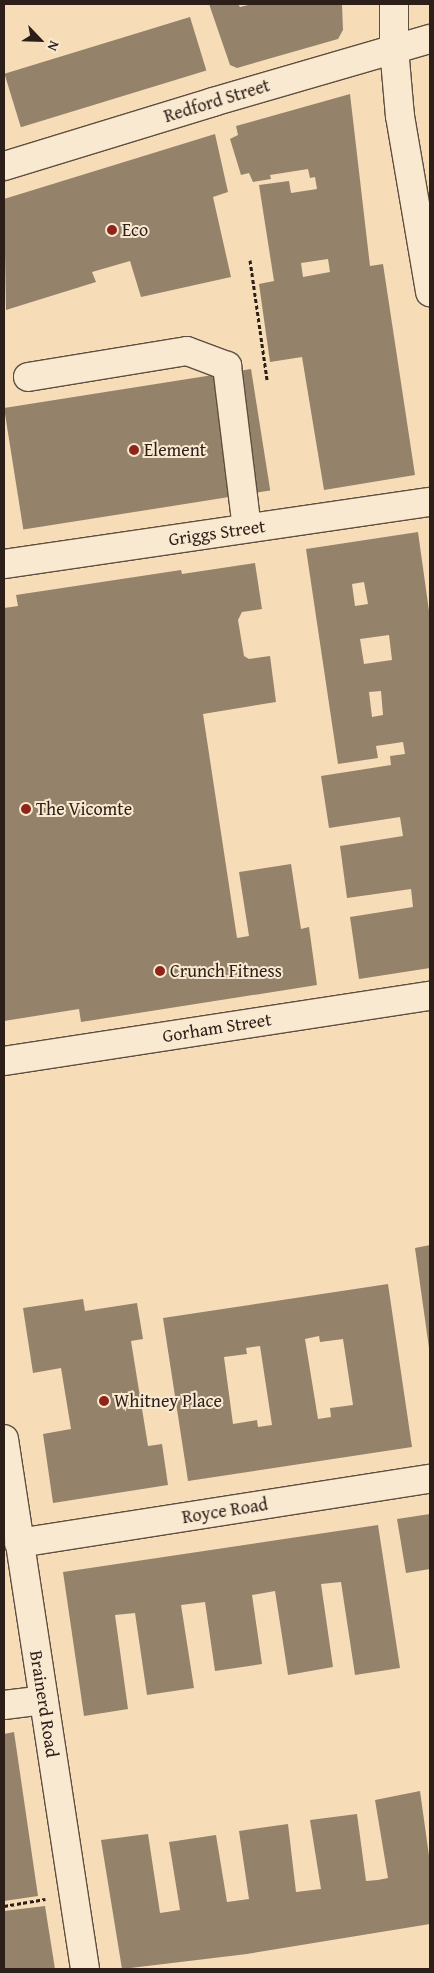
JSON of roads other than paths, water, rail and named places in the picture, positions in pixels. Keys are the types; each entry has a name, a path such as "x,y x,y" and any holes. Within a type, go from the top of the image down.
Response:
{"street":[{"path":"394,4 394,48 400,116 430,292"},
{"name":"Redford Street","path":"4,166 394,48 430,39"},
{"path":"28,377 187,351 227,366 247,528"},
{"name":"Griggs Street","path":"4,564 430,502"},
{"name":"Gorham Street","path":"4,1061 430,996"},
{"name":"Brainerd Road","path":"4,1439 84,1969"},
{"name":"Royce Road","path":"19,1543 430,1479"},
{"path":"4,1705 44,1700"}],"place":[{"name":"Eco","path":"112,230"},
{"name":"Element","path":"134,450"},
{"name":"The Vicomte","path":"26,809"},
{"name":"Crunch Fitness","path":"160,971"},
{"name":"Whitney Place","path":"104,1401"}]}
